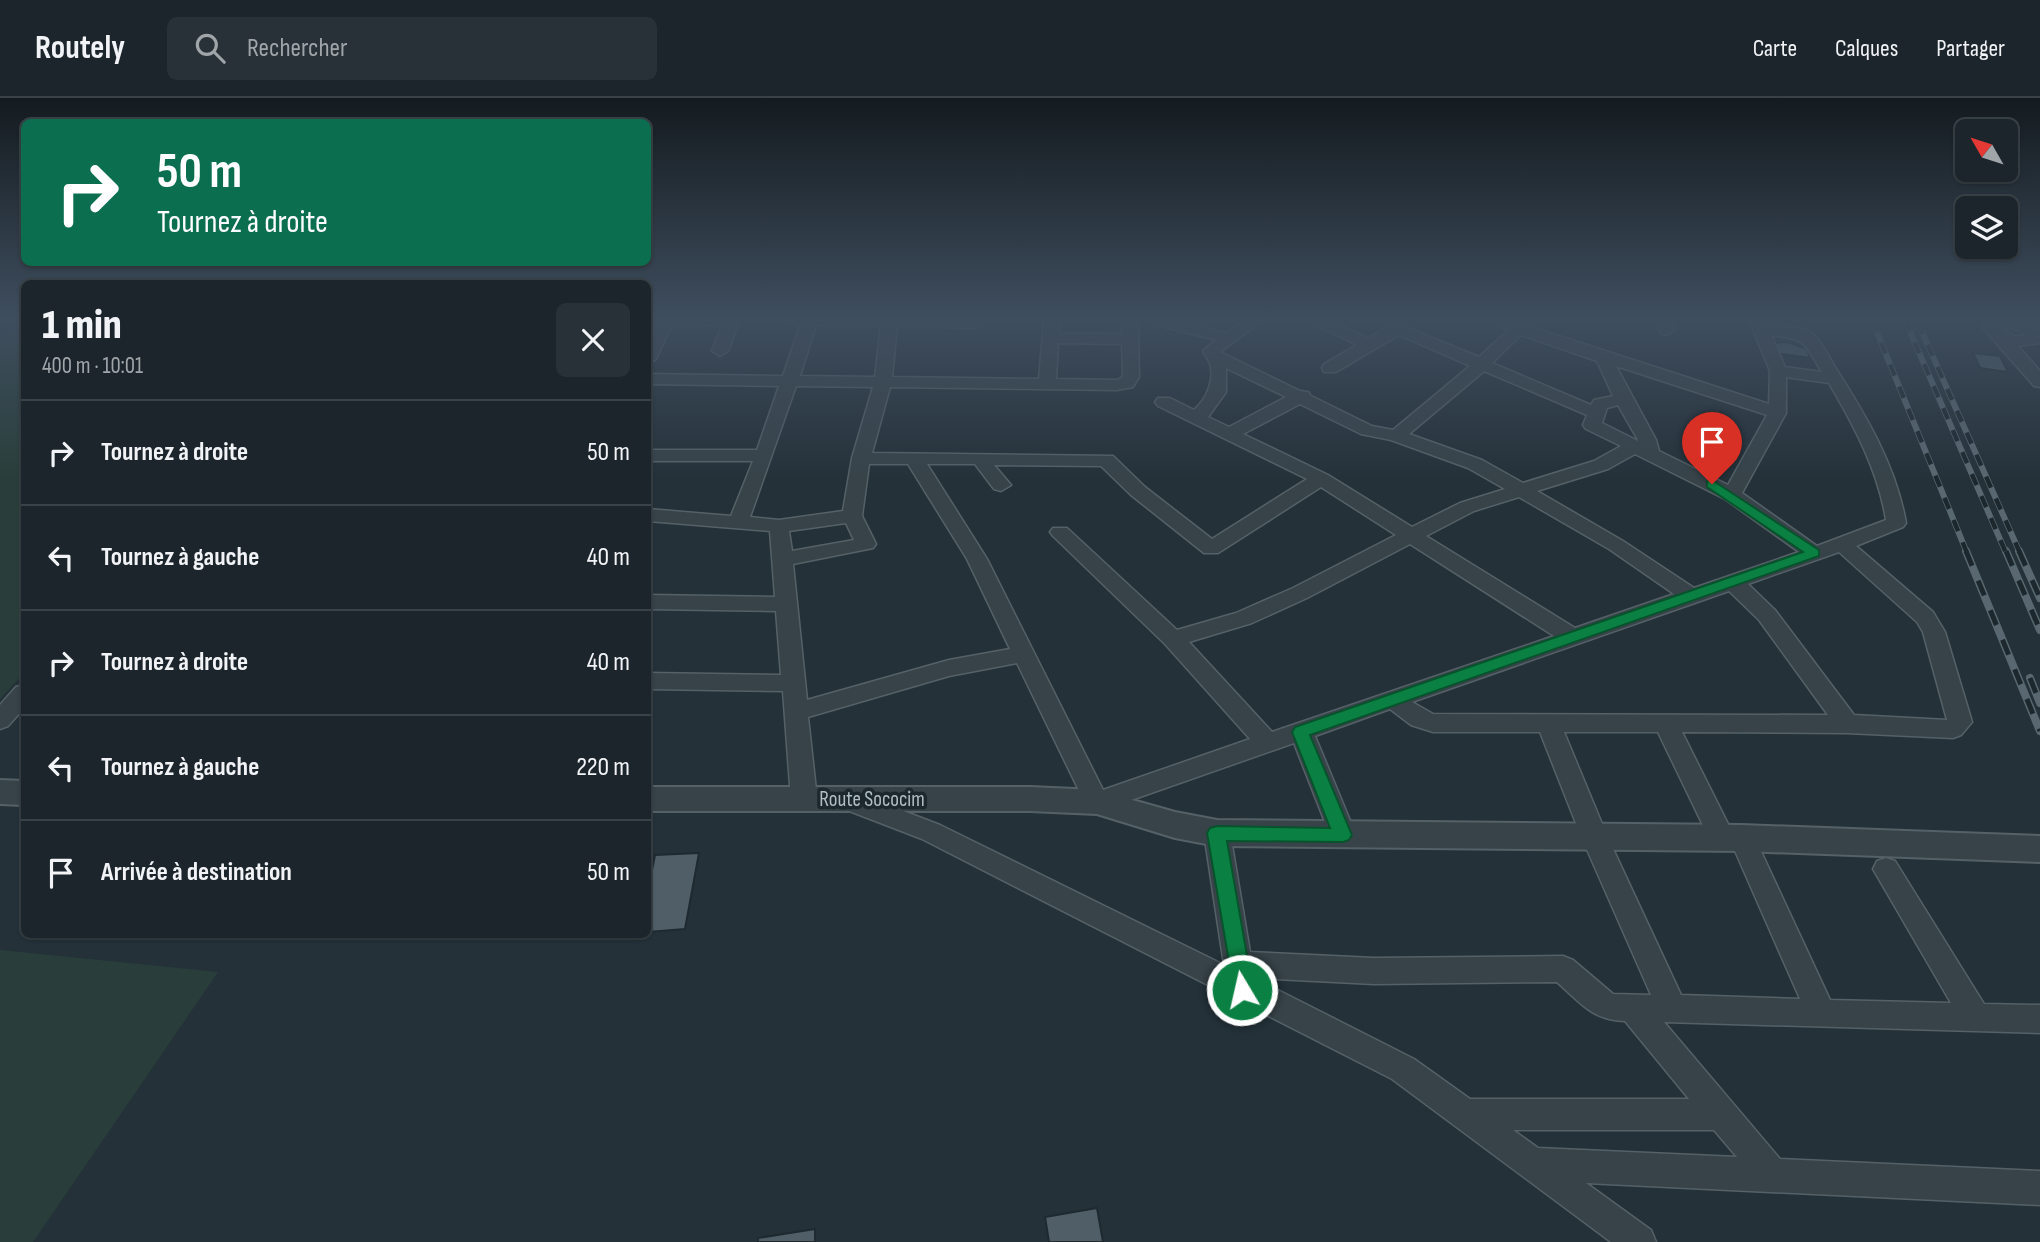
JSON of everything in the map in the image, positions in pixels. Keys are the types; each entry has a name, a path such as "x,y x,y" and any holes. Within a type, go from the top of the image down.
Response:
{"street":[{"path":"738,522 764,456 791,373"},
{"path":"781,560 866,544 852,516 861,458 884,373"},
{"path":"1047,384 1048,373"},
{"path":"651,379 1047,384 1127,383 1131,373"},
{"path":"1196,418 1214,403 1218,396 1217,373"},
{"path":"1251,373 1367,430 1396,436 1475,464 1616,545 1691,596"},
{"path":"1396,436 1471,373"},
{"path":"1506,373 1595,413"},
{"path":"1173,639 1244,618 1467,507 1601,466 1643,449 1647,440 1611,373"},
{"path":"1661,373 1777,413"},
{"path":"1732,495 1777,413 1778,373"},
{"path":"1795,373 1836,379"},
{"path":"914,458 977,559 1097,802 1896,523 1883,475 1851,402 1832,373"},
{"path":"1229,434 1301,396"},
{"path":"1623,399 1600,404 1591,423 1594,427 1732,495 1814,553"},
{"path":"1164,402 1321,480 1572,637"},
{"path":"651,454 764,456"},
{"path":"861,458 1105,460 1139,491 1212,548 1321,480"},
{"path":"980,459 1001,485"},
{"path":"651,516 779,526 852,516"},
{"path":"779,526 804,799"},
{"path":"1060,532 1173,639 1268,743"},
{"path":"1394,700 1419,719 1433,723 1847,724 1953,729 1960,722 1959,712 1934,632 1925,617 1842,544"},
{"path":"1732,581 1767,615 1847,724"},
{"path":"651,602 786,604"},
{"path":"796,712 948,668 1024,654"},
{"path":"651,681 793,683"},
{"path":"0,720 21,696"},
{"path":"1549,724 1594,836 1672,1009"},
{"path":"1666,724 1732,838 1821,1013"},
{"path":"1301,732 1343,835"},
{"path":"0,792 21,793"},
{"path":"844,798 931,832 1240,977 1403,1069 1639,1242"},
{"name":"Route Sococim","path":"651,799 1030,799 1097,802 1175,825 1217,833 1732,838 2040,849"},
{"path":"1217,833 1240,977"},
{"path":"1886,869 1976,1017"},
{"path":"1240,977 1374,971 1563,969 1606,1007 2040,1019"},
{"path":"1633,1008 1774,1177"},
{"path":"1466,1115 1722,1114"},
{"path":"1533,1164 2040,1188"}],"green space":[{"path":"0,373 21,373 21,676 0,699"},
{"path":"0,950 218,972 33,1242 0,1242"}],"building":[{"path":"699,853 685,929 651,932 651,874 655,855"},
{"path":"1097,1208 1103,1242 1049,1242 1045,1217"},
{"path":"815,1229 815,1242 758,1242 758,1238"}],"railway":[{"path":"1894,373 1967,553"},
{"path":"1928,373 2006,553"},
{"path":"1940,373 2020,553"},
{"path":"1966,551 2040,731"},
{"path":"2006,551 2040,630"},
{"path":"2019,551 2040,598"},
{"path":"2030,678 2040,703"}],"route":[{"path":"1242,990 1217,833 1343,835 1301,732 1814,553 1712,484"}]}
